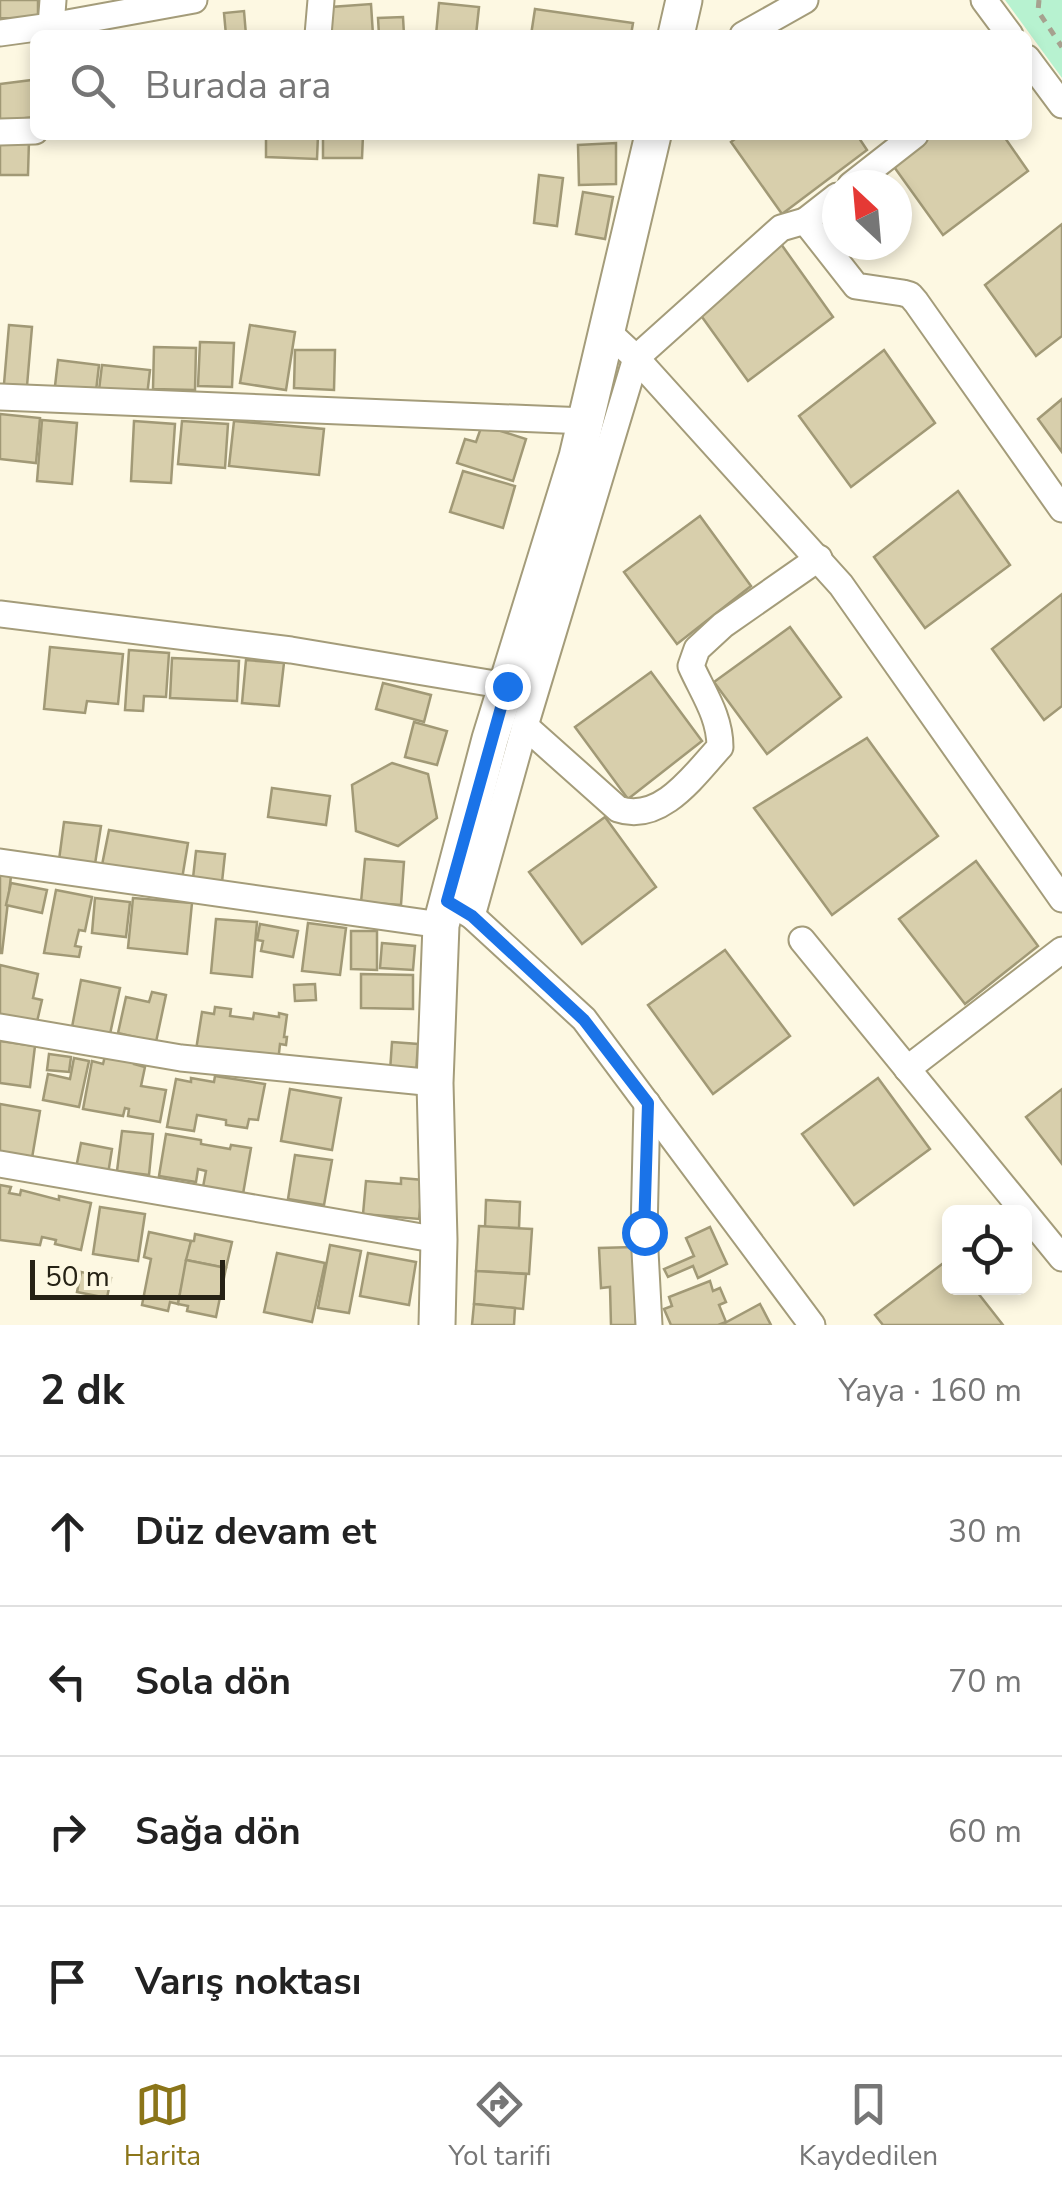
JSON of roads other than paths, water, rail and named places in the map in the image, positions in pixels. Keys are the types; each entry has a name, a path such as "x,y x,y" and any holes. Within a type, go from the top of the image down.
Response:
{"street":[{"path":"52,26 53,0"},
{"path":"0,33 194,0"},
{"path":"318,30 321,0"},
{"path":"677,30 684,0"},
{"path":"753,30 805,0"},
{"path":"984,0 1006,30"},
{"path":"1032,65 1062,106"},
{"path":"0,132 30,131"},
{"path":"437,1325 435,1083 453,914 507,686 586,421 652,140"},
{"path":"870,170 909,140"},
{"path":"453,914 525,726 636,358 781,228 804,221 822,207"},
{"path":"804,221 856,286 902,293 916,302 1062,509"},
{"path":"608,332 819,558 1062,899"},
{"path":"0,397 586,421"},
{"path":"525,726 618,809 649,810 670,800 720,747 713,710 690,666 697,649 724,625 819,558"},
{"path":"0,614 291,650 507,686"},
{"path":"0,862 453,914 584,1020 812,1325"},
{"path":"802,940 1062,1258"},
{"path":"907,1069 1062,950"},
{"path":"0,1027 181,1058 435,1083"},
{"path":"648,1103 644,1232 650,1325"},
{"path":"0,1164 439,1240"}]}
